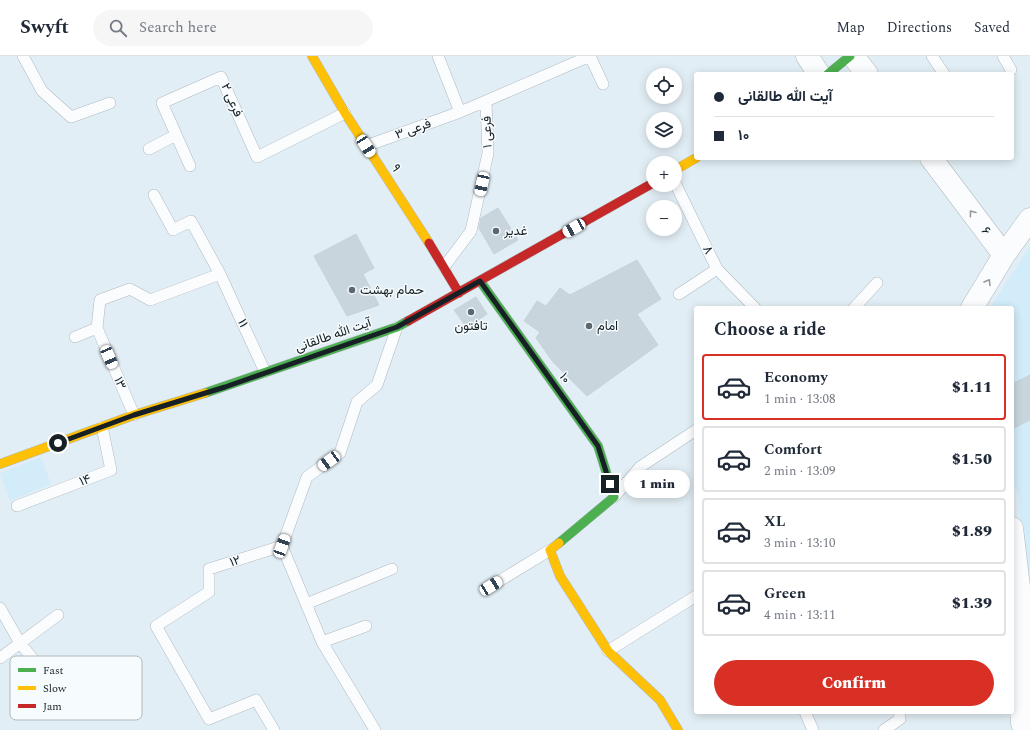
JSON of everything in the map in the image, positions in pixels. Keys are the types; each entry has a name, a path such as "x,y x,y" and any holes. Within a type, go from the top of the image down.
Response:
{"street":[{"name":"۹","path":"312,56 345,113 444,267 458,293"},
{"path":"807,56 818,72"},
{"path":"830,72 850,56"},
{"path":"854,56 866,72"},
{"path":"682,166 694,159"},
{"name":"۶","path":"933,160 1004,255"},
{"name":"آیت الله طالقانی","path":"0,464 134,415 225,387 397,327 646,187"},
{"path":"973,306 1004,255 1030,220"},
{"name":"۱۰","path":"480,281 598,446 614,497"},
{"path":"614,497 550,550 560,576 608,651 660,700 678,730"},
{"path":"1014,543 1021,595 1016,701 1022,723 1027,730"}],"lane":[{"path":"22,56 42,91 71,117 110,103"},
{"path":"438,56 460,112"},
{"path":"590,56 603,84"},
{"name":"فرعی ۱","path":"444,267 471,231 488,153 486,101 590,56"},
{"path":"932,56 943,72"},
{"path":"1003,56 1011,70"},
{"name":"فرعی ۲","path":"190,166 162,103 222,77 257,157 345,113"},
{"name":"فرعی ۳","path":"366,146 486,101"},
{"path":"149,148 176,135"},
{"name":"۸","path":"679,192 717,269 753,306"},
{"name":"۱۱","path":"154,195 173,230 191,221 220,274 265,372"},
{"path":"679,294 717,269"},
{"path":"75,337 97,328 100,300 130,289 150,300 220,274"},
{"path":"856,306 877,283"},
{"path":"376,730 322,642 282,546 307,477 340,453 357,402 377,385 397,327"},
{"name":"۱۳","path":"97,328 134,415"},
{"name":"۱۴","path":"17,506 111,470 102,427"},
{"path":"614,497 640,467 694,431"},
{"name":"۱۲","path":"274,730 256,700 209,719 156,626 209,592 209,569 282,546"},
{"path":"491,586 550,550"},
{"path":"306,604 392,569"},
{"path":"608,651 694,597"},
{"path":"0,608 20,643 30,656"},
{"path":"0,658 58,616"},
{"path":"322,642 366,626"},
{"path":"806,714 813,730"},
{"path":"884,730 900,719 900,714"}],"shaded area":[{"path":"1030,246 1030,575 1026,570 1018,494 1014,485 1014,306 991,306"},
{"path":"41,457 51,484 10,501 0,473"}],"building":[{"name":"غدیر","path":"498,208 518,240 494,254 479,228 481,218"},
{"name":"حمام بهشت","path":"356,234 374,268 363,274 379,305 347,316 314,256"},
{"name":"امام","path":"637,260 661,299 637,314 658,345 587,396 553,362 536,338 540,332 524,321 537,301 546,306 560,288 570,295"},
{"name":"تافتون","path":"476,297 487,314 467,328 454,310"},
{"path":"1030,375 1030,420 1014,428 1014,383"}],"traffic: fast":[{"path":"830,72 850,56"},
{"path":"480,281 598,446 614,497 559,543"},
{"path":"205,393 397,327 408,321"}],"traffic: slow":[{"path":"312,56 345,113 429,243"},
{"path":"682,166 694,159"},
{"path":"0,464 134,415 205,393"},
{"path":"559,543 550,550 560,576 608,651 660,700 678,730"}],"traffic: jam":[{"path":"408,321 646,187"},
{"path":"429,243 459,293"}],"place":[{"name":"غدیر","path":"496,231"},
{"name":"حمام بهشت","path":"352,290"},
{"name":"تافتون","path":"471,312"},
{"name":"امام","path":"589,326"}],"route":[{"path":"58,443 134,415 225,387 397,327 480,281 598,446 610,484"}]}
